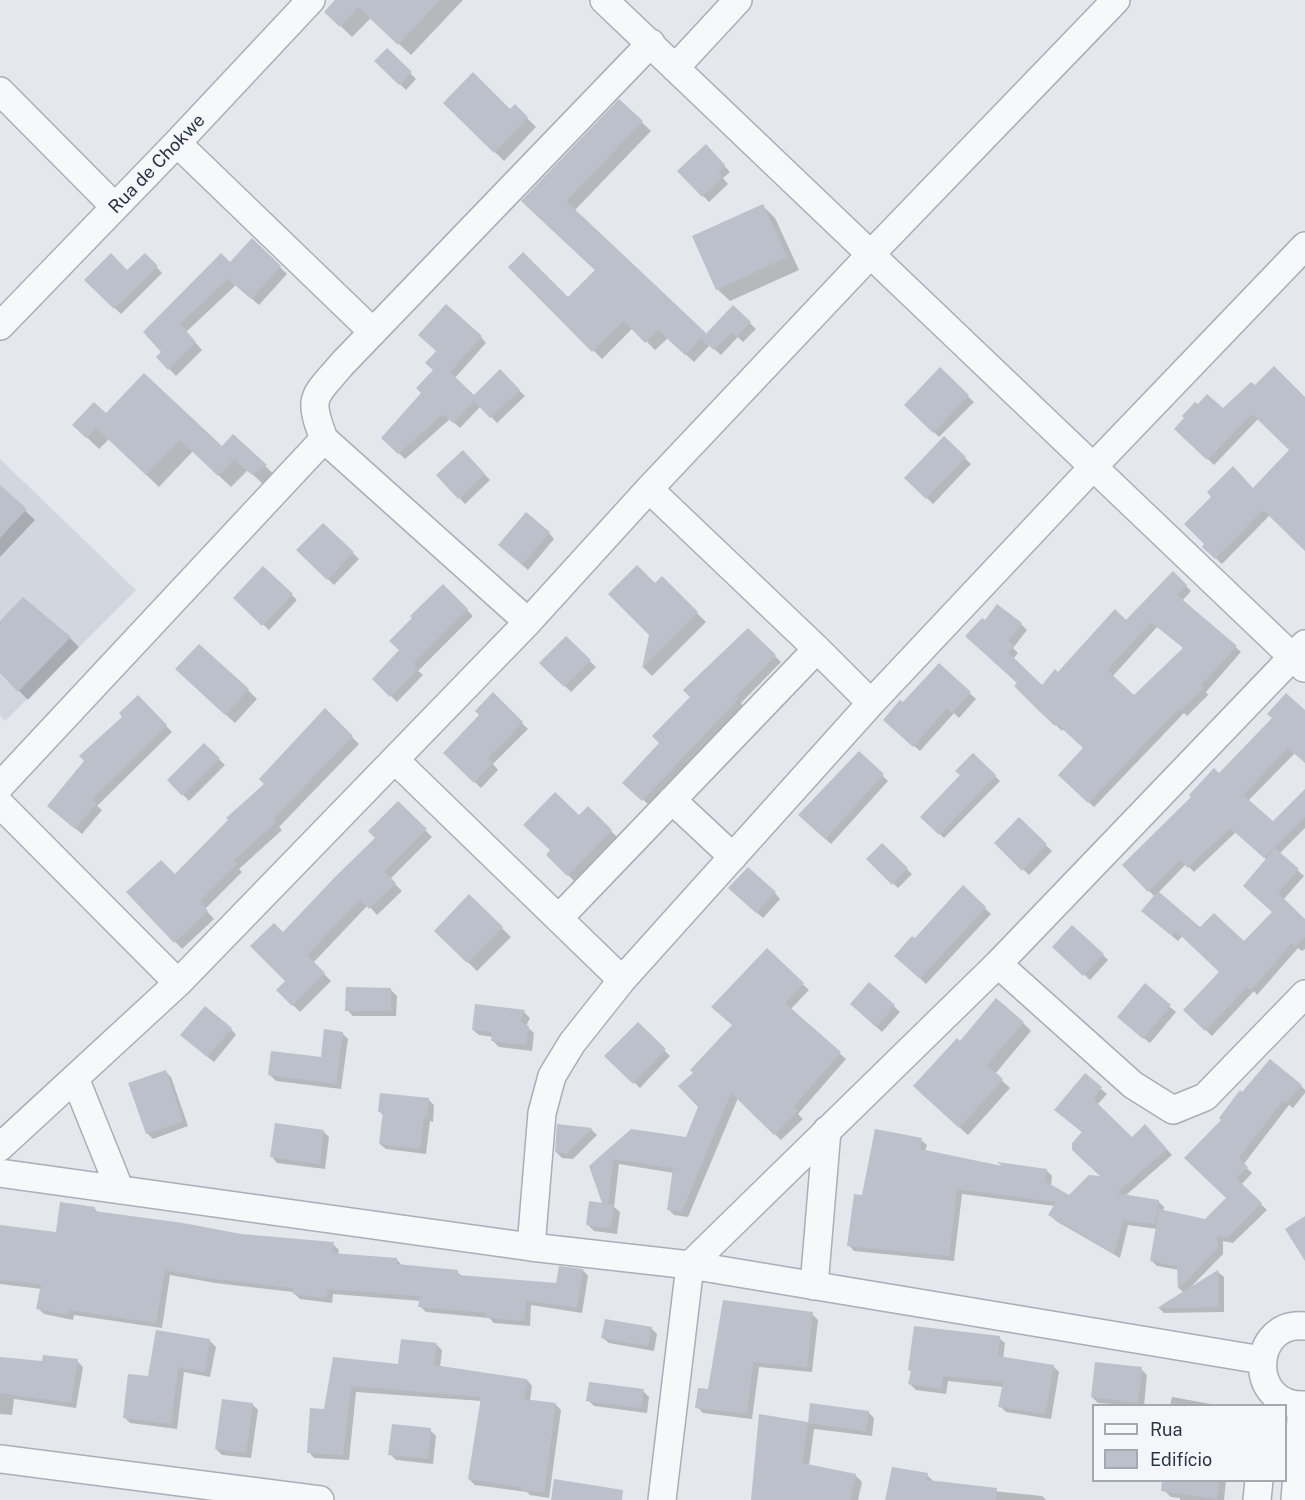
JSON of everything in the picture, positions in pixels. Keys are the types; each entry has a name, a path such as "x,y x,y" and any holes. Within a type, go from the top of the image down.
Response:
{"street":[{"name":"Rua de Chokwe","path":"0,326 311,0"},
{"path":"604,0 1093,467 1301,656 998,964 690,1265 662,1500"},
{"path":"675,68 738,0"},
{"path":"0,1147 178,983 528,622 649,489 870,255 1116,0"},
{"path":"528,622 324,439 314,406 316,396 342,364 651,43"},
{"path":"0,91 115,207"},
{"path":"177,143 373,332"},
{"path":"531,1246 542,1113 552,1076 572,1043 622,980 871,703 1305,246"},
{"path":"0,786 324,439"},
{"path":"649,489 818,649 871,703"},
{"path":"559,918 818,649"},
{"path":"395,759 622,980"},
{"path":"672,801 733,857"},
{"path":"0,804 178,983"},
{"path":"998,964 1134,1085 1173,1110 1205,1097 1305,994"},
{"path":"75,1078 120,1190"},
{"path":"814,1286 827,1130"},
{"path":"0,1173 531,1246 690,1265 1262,1360"},
{"path":"1295,1500 1304,1405 1289,1404 1276,1397 1267,1396 1262,1374 1262,1360 1266,1347 1275,1336 1287,1328 1305,1326"},
{"path":"0,1459 320,1500"},
{"path":"1257,1500 1259,1482"}],"shaded area":[{"path":"0,459 136,590 5,721 0,716"}],"building":[{"path":"335,0 440,0 398,45 358,7 340,27 324,12"},
{"path":"387,48 412,72 399,85 374,61"},
{"path":"473,72 510,109 515,104 528,117 494,153 443,103"},
{"path":"619,99 643,121 566,201 706,333 685,355 658,330 645,343 624,321 592,352 508,267 523,252 568,297 595,270 521,201"},
{"path":"706,144 725,165 718,172 723,177 702,197 677,171"},
{"path":"763,204 787,257 716,290 692,236"},
{"path":"252,238 281,266 251,299 228,279 180,324 196,342 168,370 156,357 161,352 143,332 221,253 230,262"},
{"path":"111,253 127,270 145,253 158,266 114,309 84,280"},
{"path":"446,304 482,336 450,372 474,395 500,369 520,390 490,418 474,401 453,423 443,414 398,454 381,438 421,393 416,388 433,370 425,363 436,351 418,335"},
{"path":"733,305 751,322 736,337 732,332 714,350 701,339"},
{"path":"1274,366 1305,397 1305,551 1263,510 1215,559 1184,524 1211,497 1207,492 1233,466 1253,488 1289,450 1252,414 1207,460 1174,429 1195,402 1198,404 1207,394 1223,408 1251,382 1255,385"},
{"path":"940,367 969,395 933,433 904,405"},
{"path":"144,373 222,446 233,434 267,465 252,475 234,459 218,476 180,440 146,475 96,428 86,438 72,425 94,402 106,413"},
{"path":"944,436 966,457 926,499 904,478"},
{"path":"463,450 485,474 458,499 436,475"},
{"path":"0,485 27,509 0,538"},
{"path":"526,512 550,532 522,565 498,545"},
{"path":"323,523 354,552 327,580 296,550"},
{"path":"637,565 655,583 662,576 698,612 642,668 649,635 608,594"},
{"path":"263,566 293,594 262,626 233,598"},
{"path":"1173,571 1187,585 1177,595 1237,646 1201,685 1204,688 1180,711 1178,709 1088,803 1058,775 1083,748 1040,712 1014,686 1017,683 965,636 982,618 985,620 997,604 1022,623 1008,641 1014,646 1008,652 1042,685 1055,669 1058,672 1115,609 1126,620","holes":["1151,622 1183,648 1134,695 1107,670"]},
{"path":"443,584 468,609 413,664 418,669 390,697 372,679 399,650 389,641 412,618 410,616"},
{"path":"23,597 71,637 18,692 0,673 0,621"},
{"path":"748,628 776,655 642,801 622,783 659,743 652,736 690,697 683,690"},
{"path":"566,636 591,660 564,687 539,663"},
{"path":"199,644 249,689 225,715 175,669"},
{"path":"939,663 971,692 952,713 947,708 913,747 883,720 900,700 903,702"},
{"path":"493,692 523,722 488,758 493,763 474,783 443,753 479,715 475,711"},
{"path":"1286,693 1305,710 1305,763 1288,748 1243,795 1273,821 1305,789 1305,817 1264,858 1230,828 1188,868 1180,860 1148,892 1122,865 1191,797 1189,795 1214,768 1219,773 1272,718 1267,714"},
{"path":"138,695 167,725 92,799 97,803 75,829 47,806 84,761 79,756 122,717 119,713"},
{"path":"325,708 353,736 273,819 276,822 233,861 237,864 200,901 208,911 174,943 126,892 161,860 175,874 228,820 226,818 264,784 259,779"},
{"path":"204,743 220,758 182,796 167,780"},
{"path":"859,751 884,774 825,839 798,815"},
{"path":"973,753 996,775 939,835 920,817 960,775 955,771"},
{"path":"555,792 579,815 588,806 612,830 567,876 546,855 550,850 523,825"},
{"path":"398,801 427,829 384,871 396,883 369,909 360,899 307,955 325,973 292,1006 276,990 285,981 250,946 274,923 283,932 375,838 368,831"},
{"path":"1019,817 1047,844 1022,871 994,843"},
{"path":"882,843 908,868 892,885 866,859"},
{"path":"1275,848 1299,869 1278,893 1305,919 1305,937 1295,947 1292,943 1251,990 1247,987 1205,1031 1183,1010 1219,972 1176,931 1172,936 1141,911 1158,891 1200,927 1214,913 1244,941 1272,912 1243,886"},
{"path":"748,867 776,892 756,913 728,888"},
{"path":"963,885 986,907 920,979 894,956 912,936 915,938"},
{"path":"469,894 503,927 467,963 434,931"},
{"path":"1072,925 1104,954 1083,976 1052,947"},
{"path":"767,948 804,983 785,1003 841,1052 793,1107 798,1111 774,1135 731,1093 682,1211 667,1210 673,1168 613,1159 608,1204 614,1204 611,1228 586,1225 589,1201 602,1203 589,1166 631,1129 686,1137 698,1107 678,1086 693,1073 690,1070 732,1025 711,1007"},
{"path":"869,982 895,1005 876,1027 850,1004"},
{"path":"1145,983 1171,1005 1143,1039 1117,1017"},
{"path":"346,987 391,988 391,1011 345,1011"},
{"path":"996,998 1024,1022 987,1065 1003,1079 959,1128 913,1086 957,1038 960,1041"},
{"path":"475,1004 525,1010 520,1022 529,1026 526,1045 491,1041 492,1032 472,1030"},
{"path":"205,1006 232,1028 207,1057 180,1035"},
{"path":"638,1022 666,1049 633,1084 604,1056"},
{"path":"324,1029 343,1032 336,1084 268,1075 271,1051 321,1057"},
{"path":"1270,1059 1302,1085 1286,1103 1283,1100 1239,1158 1248,1167 1236,1178 1262,1203 1227,1238 1217,1236 1218,1248 1178,1289 1177,1266 1150,1261 1159,1209 1205,1219 1226,1198 1184,1158 1221,1120 1219,1118 1240,1090 1242,1092"},
{"path":"166,1070 183,1121 146,1134 128,1083"},
{"path":"1085,1073 1102,1087 1093,1099 1132,1137 1145,1124 1167,1149 1116,1193 1159,1200 1155,1224 1123,1220 1114,1254 1048,1215 1056,1202 957,1189 949,1256 847,1246 854,1194 862,1195 875,1129 922,1138 920,1149 1002,1166 997,1162 1047,1169 1045,1181 1069,1195 1089,1175 1100,1176 1072,1150 1072,1143 1082,1132 1054,1110"},
{"path":"380,1093 429,1098 420,1149 379,1144 383,1112 378,1112"},
{"path":"275,1123 324,1130 320,1164 270,1157"},
{"path":"557,1124 592,1128 567,1154 555,1152"},
{"path":"60,1202 95,1207 94,1211 183,1223 241,1234 334,1242 332,1253 397,1258 397,1264 458,1270 458,1275 556,1283 559,1266 583,1269 577,1308 526,1300 524,1321 486,1318 487,1313 418,1307 420,1296 327,1289 326,1298 293,1294 293,1288 208,1278 165,1270 156,1323 69,1310 68,1315 36,1309 41,1284 0,1280 0,1225 56,1232"},
{"path":"1305,1216 1305,1261 1285,1229"},
{"path":"1218,1270 1219,1307 1157,1308"},
{"path":"723,1300 813,1312 807,1367 753,1362 747,1414 695,1408 698,1388 708,1389"},
{"path":"605,1319 652,1327 648,1346 601,1338"},
{"path":"914,1326 1000,1336 998,1356 1054,1365 1045,1414 998,1407 1003,1382 943,1376 941,1389 908,1384"},
{"path":"156,1330 210,1339 205,1372 178,1367 171,1424 123,1418 128,1374 148,1376"},
{"path":"401,1339 437,1343 434,1365 527,1379 524,1399 556,1403 544,1493 522,1490 522,1487 468,1479 481,1397 351,1386 343,1455 307,1453 310,1408 324,1409 333,1357 398,1364"},
{"path":"43,1355 78,1359 71,1403 0,1393 0,1357 42,1361"},
{"path":"1095,1362 1142,1367 1138,1403 1091,1397"},
{"path":"589,1382 644,1389 641,1408 586,1401"},
{"path":"222,1399 253,1403 246,1453 215,1449"},
{"path":"810,1403 869,1411 866,1431 808,1423"},
{"path":"759,1414 808,1422 802,1463 856,1474 850,1500 751,1500"},
{"path":"392,1424 431,1428 428,1459 388,1455"},
{"path":"892,1467 928,1473 927,1480 997,1488 996,1500 885,1500"},
{"path":"554,1479 623,1490 622,1500 551,1500"},
{"path":"1162,1482 1220,1482 1217,1499 1161,1491"}]}
